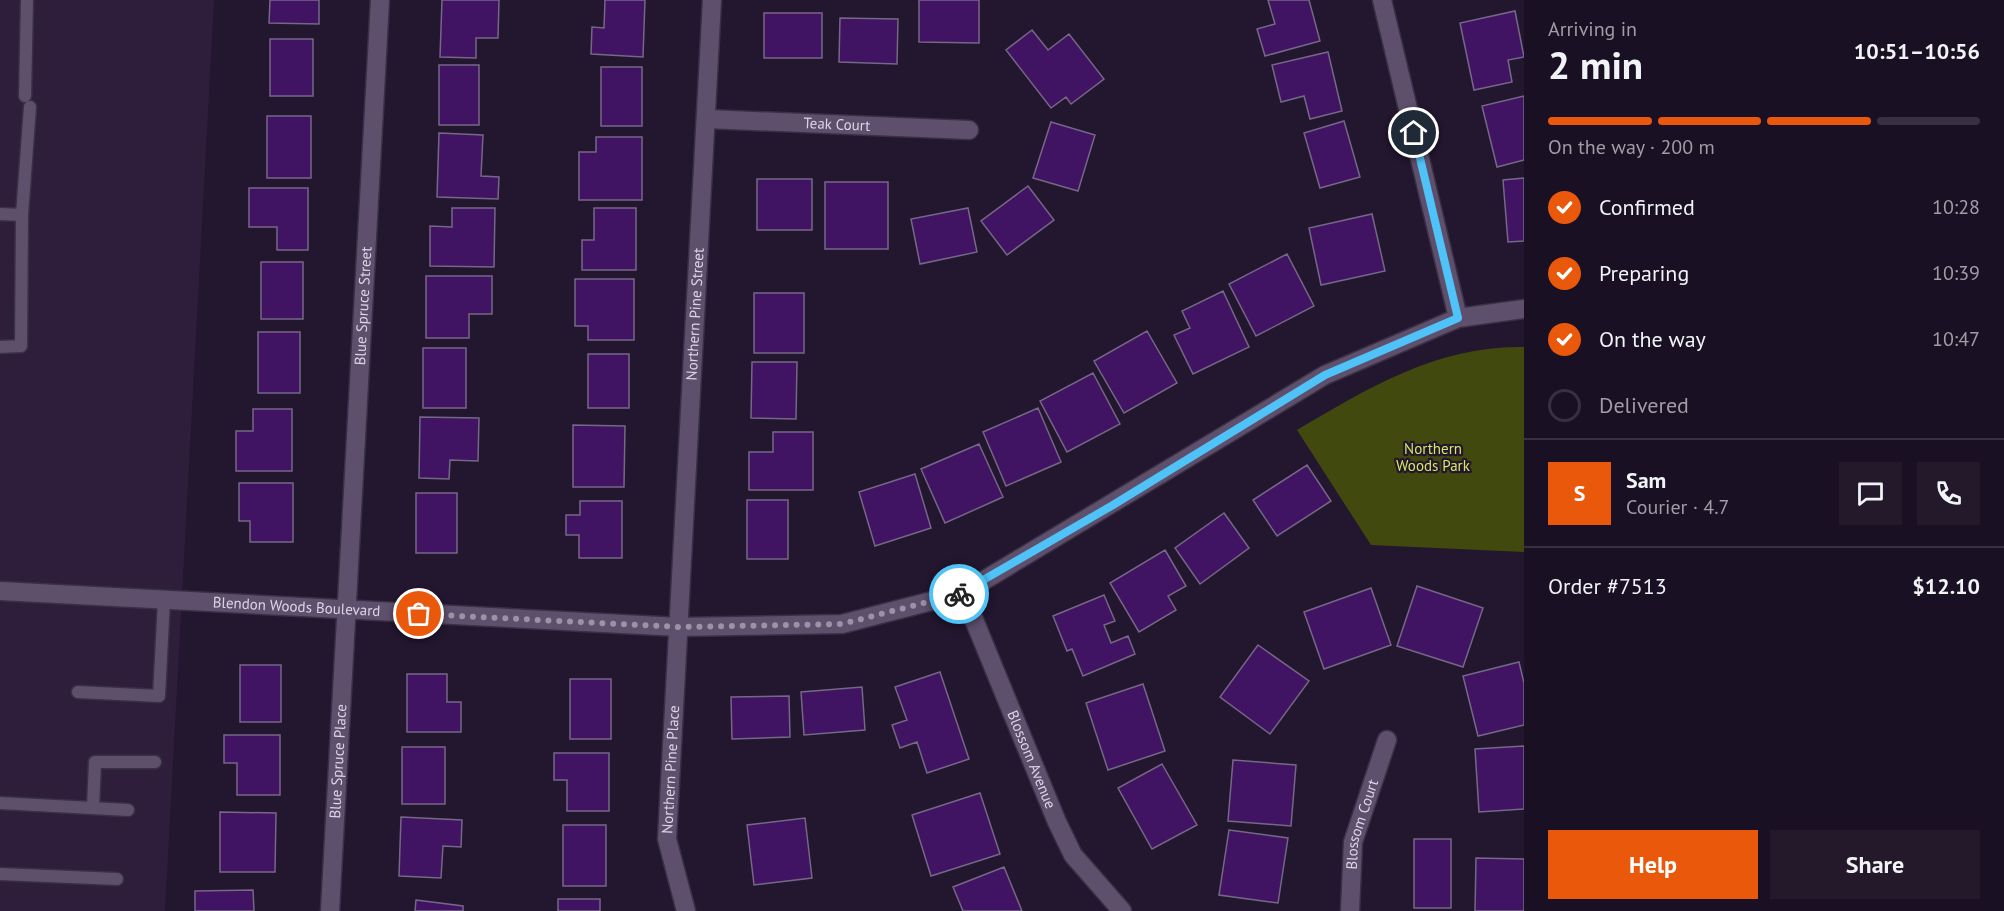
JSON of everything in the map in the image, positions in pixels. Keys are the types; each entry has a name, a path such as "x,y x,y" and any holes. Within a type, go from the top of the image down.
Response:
{"street":[{"name":"Blue Spruce Street","path":"348,610 380,0"},
{"name":"Northern Pine Street","path":"680,627 712,0"},
{"path":"1382,0 1458,318"},
{"name":"Teak Court","path":"706,119 969,130"},
{"name":"Blendon Woods Boulevard","path":"0,591 680,627 842,624 963,593 1325,375 1458,318 1487,312 1524,309"},
{"name":"Blossom Avenue","path":"963,593 1061,831 1073,855 1122,911"},
{"name":"Blue Spruce Place","path":"330,911 348,610"},
{"name":"Northern Pine Place","path":"680,627 667,839 686,911"},
{"name":"Blossom Court","path":"1350,911 1353,842 1387,740"}],"lane":[{"path":"0,347 21,346 22,215 28,101 27,0"},
{"path":"0,214 22,215"},
{"path":"78,692 159,696 164,600"},
{"path":"93,808 95,762 155,762"},
{"path":"0,803 128,810"},
{"path":"0,874 117,879"}],"shaded area":[{"path":"0,0 214,0 165,911 0,911"}],"green space":[{"name":"Northern Woods Park","path":"1524,347 1524,552 1371,545 1297,430 1377,385 1433,361 1492,348"}],"building":[{"path":"270,0 319,0 319,24 269,23"},
{"path":"442,0 499,0 498,38 476,38 476,58 440,57"},
{"path":"605,0 645,0 643,57 591,54 592,27 604,28"},
{"path":"919,0 979,0 979,43 919,42"},
{"path":"1268,0 1309,0 1320,41 1265,56 1257,29 1275,24"},
{"path":"1515,11 1524,57 1508,60 1512,82 1474,90 1460,23"},
{"path":"764,13 822,13 822,58 764,58"},
{"path":"840,18 898,19 897,64 839,62"},
{"path":"1032,30 1048,50 1069,34 1104,79 1071,104 1066,97 1051,108 1006,50"},
{"path":"270,39 313,39 313,96 270,96"},
{"path":"1328,52 1342,111 1310,119 1304,96 1281,102 1272,65"},
{"path":"439,65 479,65 479,125 439,125"},
{"path":"601,67 642,67 642,126 601,126"},
{"path":"1524,96 1524,160 1497,167 1482,106"},
{"path":"267,116 311,116 311,178 267,178"},
{"path":"1344,121 1360,177 1320,188 1304,133"},
{"path":"1051,122 1095,135 1078,191 1033,178"},
{"path":"439,133 483,135 481,176 499,177 498,199 437,197"},
{"path":"596,137 642,137 642,200 579,200 579,152 596,152"},
{"path":"1524,178 1524,241 1508,242 1503,180"},
{"path":"757,179 812,179 812,230 757,230"},
{"path":"825,182 888,182 888,249 825,249"},
{"path":"1028,186 1054,220 1007,255 981,221"},
{"path":"249,188 308,188 308,250 277,250 277,227 249,227"},
{"path":"452,208 495,208 494,267 430,266 430,226 452,227"},
{"path":"594,208 636,208 636,270 582,270 582,240 594,240"},
{"path":"968,208 977,252 920,264 911,219"},
{"path":"1372,214 1385,271 1321,285 1309,228"},
{"path":"1287,254 1314,306 1256,336 1229,284"},
{"path":"261,262 303,262 303,319 261,319"},
{"path":"426,276 492,276 492,314 469,314 469,338 426,338"},
{"path":"575,279 634,279 634,340 588,340 588,326 575,326"},
{"path":"1223,291 1249,347 1193,374 1174,335 1190,328 1182,311"},
{"path":"754,293 804,293 804,353 754,353"},
{"path":"1147,331 1177,383 1124,413 1094,361"},
{"path":"258,332 300,332 300,393 258,393"},
{"path":"423,348 466,348 466,408 423,408"},
{"path":"588,354 629,354 629,408 588,408"},
{"path":"752,362 797,362 796,419 751,418"},
{"path":"1093,373 1120,424 1067,452 1040,401"},
{"path":"1038,408 1061,462 1006,486 983,432"},
{"path":"253,409 292,409 292,471 236,471 236,431 253,431"},
{"path":"420,417 479,418 478,461 450,460 449,479 419,478"},
{"path":"573,425 625,426 624,487 573,487"},
{"path":"773,432 813,432 813,490 749,490 749,452 773,452"},
{"path":"979,444 1003,497 945,523 921,469"},
{"path":"1307,465 1331,501 1277,536 1253,500"},
{"path":"915,474 931,528 875,546 859,492"},
{"path":"239,483 293,483 293,542 250,542 250,521 239,521"},
{"path":"416,493 457,493 457,553 416,553"},
{"path":"747,500 788,500 788,559 747,559"},
{"path":"580,501 622,501 622,558 579,558 579,535 566,535 566,515 580,515"},
{"path":"1224,513 1249,548 1200,584 1175,548"},
{"path":"1165,550 1186,586 1168,596 1176,610 1139,632 1110,583"},
{"path":"1417,586 1483,608 1463,667 1397,646"},
{"path":"1371,588 1391,645 1324,669 1304,612"},
{"path":"1104,595 1115,621 1104,625 1111,643 1128,636 1135,654 1083,676 1072,649 1067,651 1053,616"},
{"path":"1258,645 1309,681 1270,734 1220,697"},
{"path":"1519,662 1524,683 1524,725 1478,736 1463,676"},
{"path":"240,665 281,665 281,722 240,722"},
{"path":"940,672 969,759 927,773 917,742 900,748 892,725 907,720 895,687"},
{"path":"407,674 447,674 447,702 461,702 461,732 407,732"},
{"path":"570,679 611,679 611,739 570,739"},
{"path":"1143,684 1165,751 1108,770 1086,703"},
{"path":"862,687 865,730 804,735 801,692"},
{"path":"789,696 790,737 732,739 731,697"},
{"path":"224,735 280,735 280,795 237,795 237,763 224,763"},
{"path":"1524,746 1524,809 1479,812 1475,749"},
{"path":"402,747 445,747 445,804 402,804"},
{"path":"554,753 609,753 609,811 567,811 567,780 554,780"},
{"path":"1233,760 1296,765 1291,826 1228,821"},
{"path":"1162,764 1197,825 1152,849 1118,788"},
{"path":"980,793 1000,854 931,876 912,815"},
{"path":"220,812 276,813 275,872 220,872"},
{"path":"401,817 462,820 461,847 443,846 441,878 399,876"},
{"path":"805,818 812,878 754,885 747,825"},
{"path":"563,825 606,825 606,886 563,886"},
{"path":"1229,830 1288,838 1278,903 1219,895"},
{"path":"1414,839 1451,839 1451,908 1414,908"},
{"path":"1476,858 1524,859 1524,911 1475,911"},
{"path":"1004,867 1022,911 963,911 953,887"},
{"path":"253,890 254,911 195,911 195,891"},
{"path":"558,899 600,899 600,911 558,911"},
{"path":"416,900 463,906 463,911 415,911"}],"way so far":[{"path":"419,614 680,627 842,624 959,594"}],"route":[{"path":"959,594 1113,505 1325,375 1458,318 1414,133"}]}
